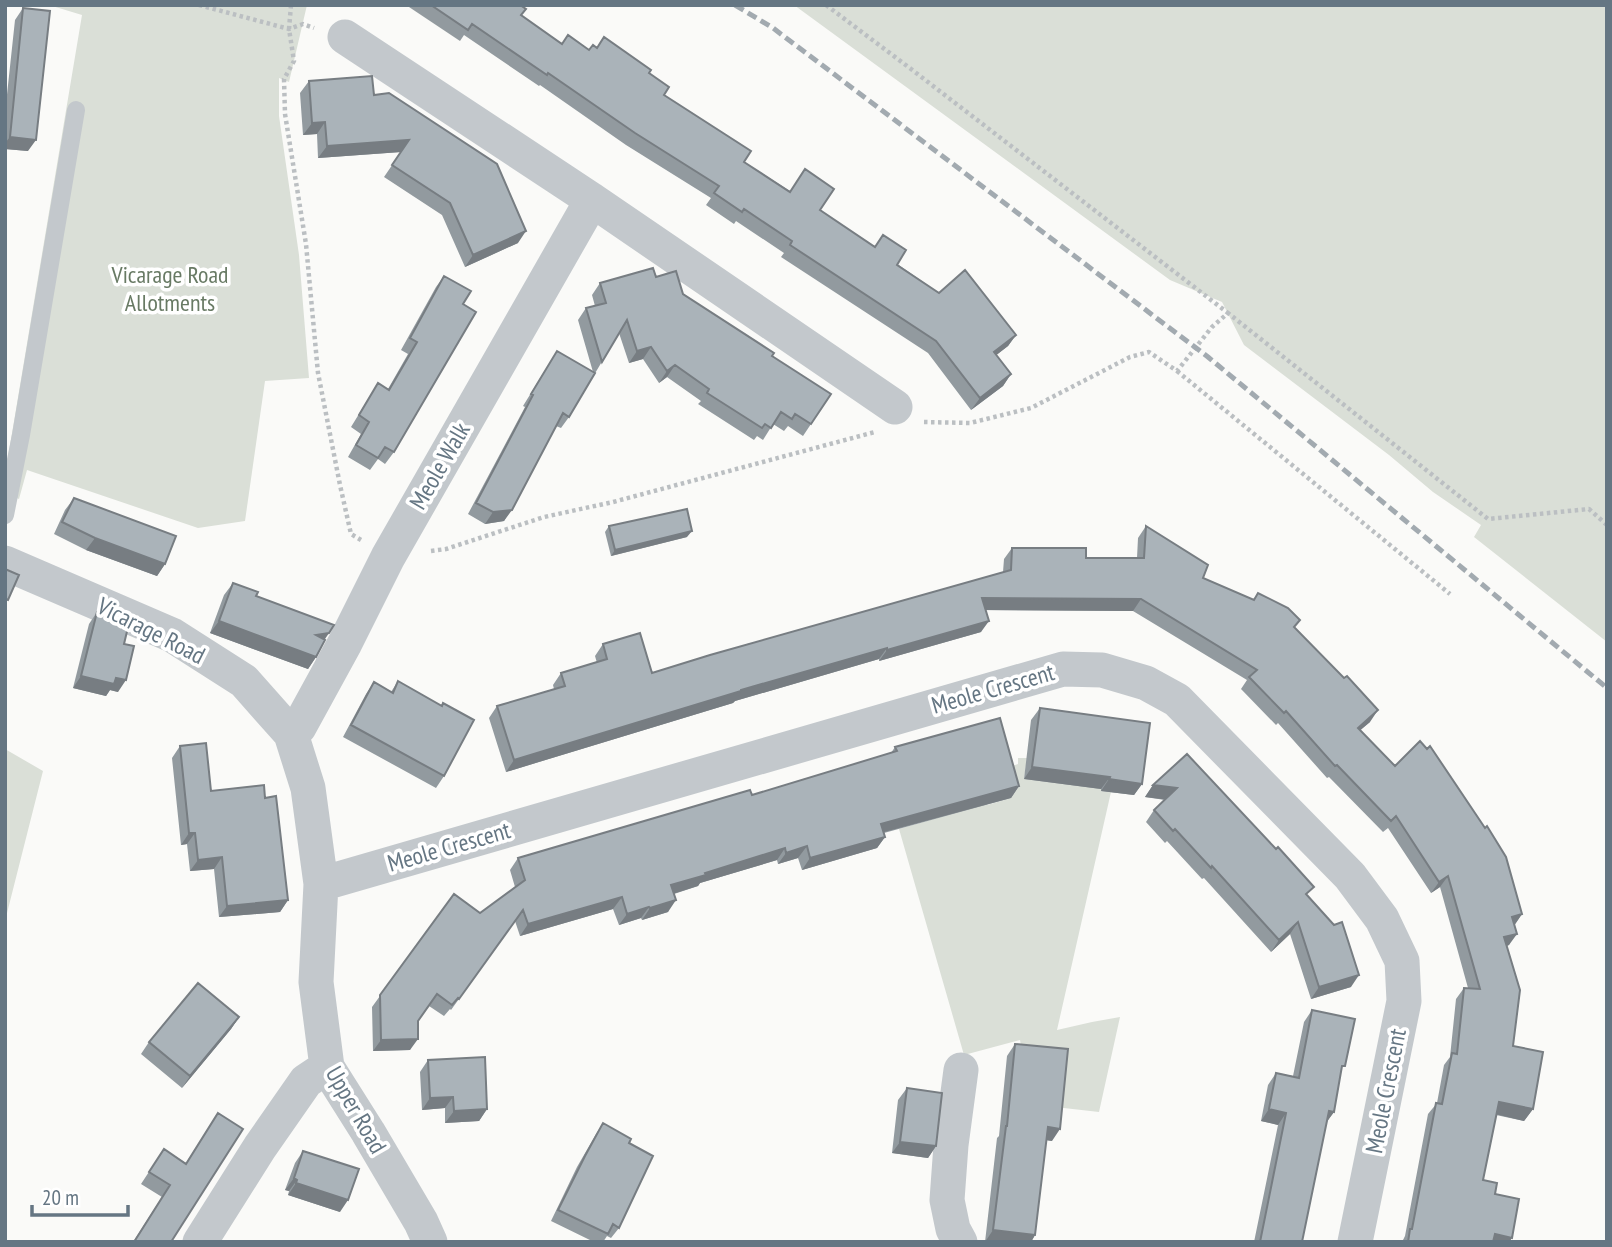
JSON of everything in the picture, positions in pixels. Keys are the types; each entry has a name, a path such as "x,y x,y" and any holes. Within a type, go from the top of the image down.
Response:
{"street":[{"path":"345,37 592,200 896,420"},
{"name":"Meole Walk","path":"291,734 299,727 388,557 592,200"},
{"name":"Vicarage Road","path":"5,563 172,635 244,681 291,734 308,788 321,884"},
{"name":"Meole Crescent","path":"321,884 1063,668 1102,670 1146,683 1177,700 1350,876 1382,919 1402,961 1404,1001 1355,1242"},
{"name":"Upper Road","path":"321,884 316,982 327,1067 430,1242"},
{"path":"200,1242 260,1147 306,1081 327,1067"},
{"path":"960,1242 953,1229 947,1200 961,1070"}],"lane":[{"path":"5,515 76,110"}],"path":[{"path":"199,5 289,29"},
{"path":"291,5 289,29 294,61 284,79 285,114 306,244 318,373 352,534 388,557 446,550 544,517 613,502 896,420 970,423 1031,408 1130,356 1149,352 1177,371 1450,594"},
{"path":"826,5 1228,313 1488,519 1589,509 1607,525"},
{"path":"1177,371 1212,327 1228,313"}],"green space":[{"name":"Vicarage Road Allotments","path":"49,5 307,5 289,82 279,78 279,116 299,255 309,378 265,381 245,521 198,528 27,470 19,499 5,493 5,475 82,15"},
{"path":"794,5 1607,5 1607,642 1474,537 1481,525 1433,492 1389,455 1244,345 1222,302 1170,280"},
{"path":"5,749 43,771 5,921"},
{"path":"1018,758 1027,758 1024,779 1064,784 1103,771 1101,791 1111,792 1057,1030 1120,1017 1099,1112 1055,1107 1023,1058 1020,1040 964,1055 899,829 954,813 980,780 987,805 1011,798 1003,769 1018,764"}],"building":[{"path":"431,5 520,5 526,9 521,15 562,44 568,35 589,50 593,45 597,48 604,37 651,70 649,73 669,87 664,95 751,151 744,162 790,192 805,169 834,189 820,210 875,247 883,235 906,250 897,265 939,293 965,270 1016,335 994,352 1011,374 980,398 936,341 790,245 792,241 744,209 742,212 714,193 719,186 472,24 468,30"},
{"path":"23,8 50,11 36,140 10,137"},
{"path":"372,76 374,95 389,93 497,164 526,231 473,255 450,203 392,165 409,140 327,146 325,122 312,123 309,81"},
{"path":"653,268 656,277 676,271 683,294 831,394 811,424 795,414 792,419 781,412 771,428 765,424 762,428 707,393 709,389 675,365 667,371 651,347 637,351 627,320 602,362 586,308 606,303 600,283"},
{"path":"444,276 471,291 463,304 476,312 394,452 385,447 378,458 356,445 369,422 359,415 378,383 389,390 417,342 410,338"},
{"path":"557,351 595,373 569,417 563,413 512,510 493,512 476,503 533,395 531,394"},
{"path":"74,498 176,536 165,564 95,538 62,522"},
{"path":"687,509 692,531 615,550 609,526"},
{"path":"1146,526 1208,565 1203,578 1254,600 1258,593 1288,608 1300,620 1294,627 1344,678 1347,676 1378,710 1358,728 1395,766 1420,741 1427,749 1430,746 1506,857 1522,914 1512,917 1517,934 1504,937 1520,990 1513,1046 1543,1052 1533,1109 1499,1102 1483,1180 1497,1183 1495,1194 1519,1199 1512,1238 1495,1234 1493,1242 1408,1242 1436,1103 1442,1104 1452,1053 1457,1054 1464,988 1480,989 1448,876 1439,882 1396,816 1391,821 1337,765 1335,766 1286,711 1284,713 1249,677 1257,670 1141,599 982,598 989,621 741,690 514,760 497,706 565,686 561,673 607,659 603,644 640,633 652,673 1011,570 1012,548 1086,548 1086,558 1144,558"},
{"path":"5,569 19,575 8,600 5,599"},
{"path":"233,583 258,592 256,596 334,625 329,633 316,635 325,640 316,657 219,621"},
{"path":"97,612 129,623 124,644 134,646 126,680 116,678 114,684 81,676"},
{"path":"398,681 442,706 443,703 474,720 444,776 351,725 374,682 393,693"},
{"path":"1040,708 1150,723 1142,784 1032,767"},
{"path":"1000,718 1019,786 881,824 885,837 810,858 807,846 786,853 785,848 705,873 706,875 671,885 676,900 627,914 622,897 528,924 523,910 459,999 452,1005 437,994 418,1021 418,1039 381,1040 380,995 454,894 480,913 525,880 518,858 750,790 752,795 897,751 895,747"},
{"path":"206,743 211,791 264,785 265,798 276,796 288,900 227,906 222,857 198,860 195,833 189,833 180,746"},
{"path":"1187,754 1314,887 1306,894 1334,925 1342,922 1359,975 1319,987 1298,922 1279,940 1212,866 1211,868 1154,810 1177,788 1153,785"},
{"path":"198,983 239,1017 190,1076 149,1042"},
{"path":"1312,1010 1355,1019 1345,1066 1342,1066 1334,1112 1329,1111 1302,1242 1260,1242 1286,1113 1269,1109 1276,1073 1299,1078"},
{"path":"1015,1044 1068,1049 1060,1129 1048,1127 1035,1235 993,1230"},
{"path":"485,1057 487,1109 454,1111 453,1097 430,1098 428,1060"},
{"path":"907,1088 942,1093 936,1146 900,1142"},
{"path":"218,1113 243,1129 171,1242 134,1242 170,1185 149,1172 164,1149 186,1164"},
{"path":"603,1123 631,1139 629,1143 653,1156 619,1228 613,1224 608,1234 558,1210"},
{"path":"303,1151 359,1169 348,1200 296,1183 294,1178"}],"railway":[{"path":"735,5 773,28 1208,357 1607,688"}]}
